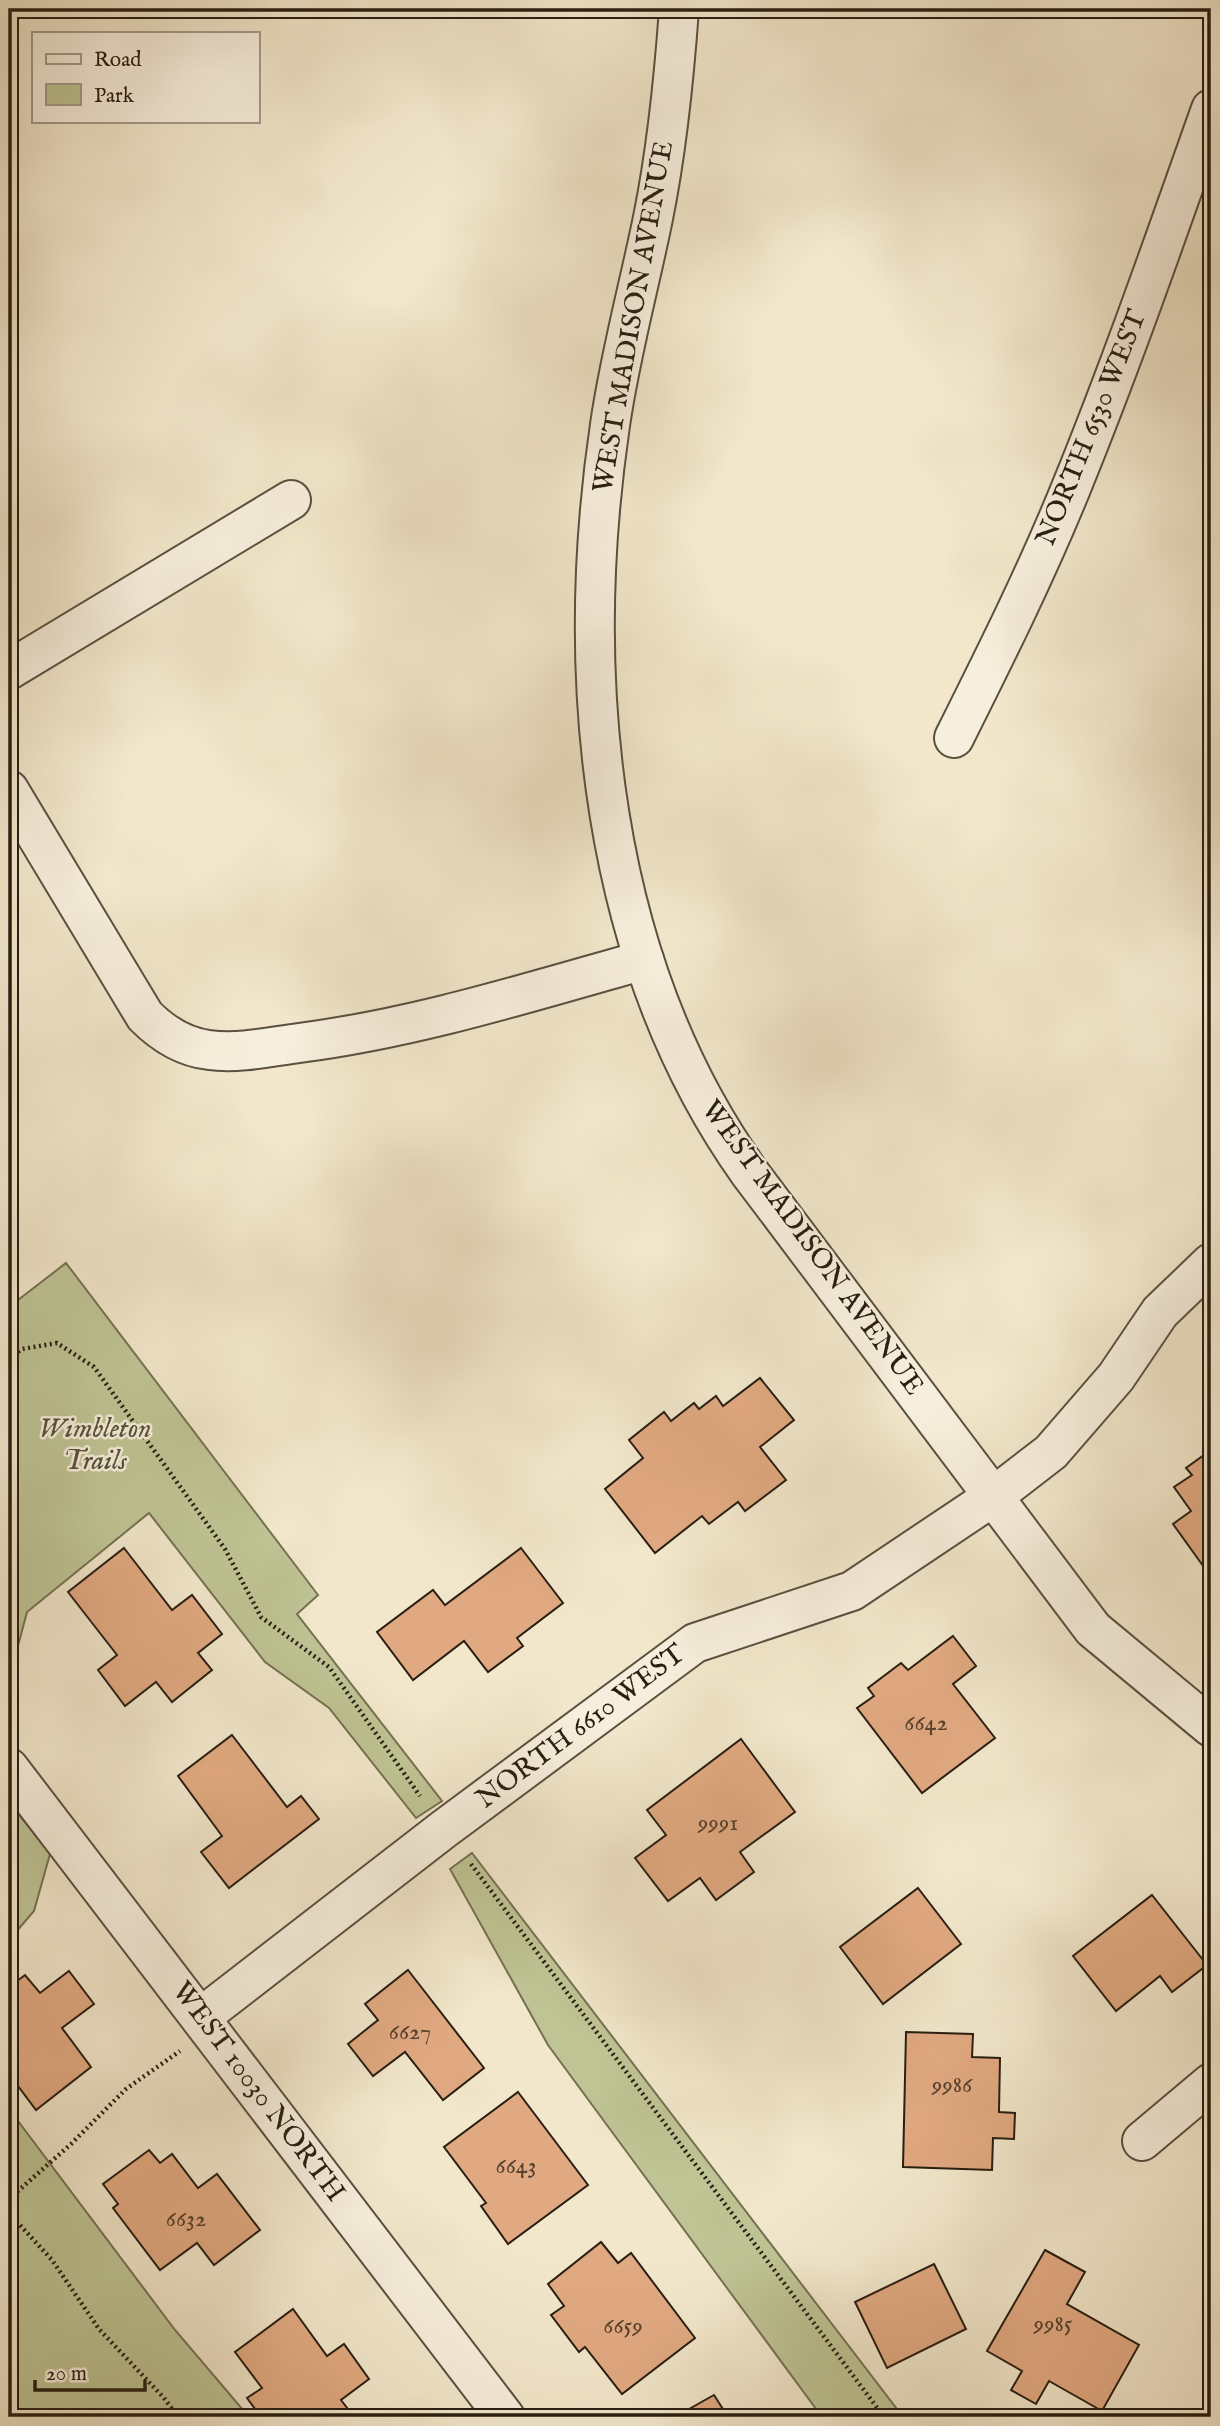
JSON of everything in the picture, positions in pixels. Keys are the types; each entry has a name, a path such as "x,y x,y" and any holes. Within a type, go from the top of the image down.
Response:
{"street":[{"name":"WEST MADISON AVENUE","path":"679,9 675,68 656,203 610,423 595,573 596,670 605,773 624,884 644,960 681,1057 726,1139 1093,1629 1211,1727"},
{"name":"NORTH 6530 WEST","path":"954,738 1034,574 1070,491 1115,378 1211,109"},
{"path":"9,670 291,500"},
{"path":"9,790 145,1016 177,1041 193,1047 227,1051 273,1047 385,1029 644,960"},
{"name":"NORTH 6610 WEST","path":"193,2032 444,1829 695,1643 852,1591 994,1496 1051,1452 1116,1377 1160,1312 1211,1264"},
{"name":"WEST 10030 NORTH","path":"9,1768 193,2032 505,2417"},
{"path":"1142,2141 1211,2083"}],"path":[{"path":"9,1358 22,1349 57,1343 94,1367 225,1549 261,1618 329,1667 420,1796"},
{"path":"471,1864 884,2417"},
{"path":"9,2199 71,2144 126,2088 193,2032"},
{"path":"9,2213 52,2260 99,2329 164,2398 178,2417"}],"green space":[{"name":"Wimbleton Trails","path":"66,1263 318,1595 297,1614 442,1801 416,1818 329,1708 265,1662 149,1513 27,1612 9,1672 9,1307"},
{"path":"9,1802 50,1854 34,1911 9,1940"},
{"path":"472,1853 903,2417 822,2417 548,2045 450,1869"},
{"path":"9,2109 175,2330 249,2417 9,2417"}],"building":[{"path":"760,1378 794,1420 760,1447 786,1480 745,1511 738,1502 709,1524 702,1516 655,1553 605,1489 643,1458 629,1440 664,1412 671,1421 694,1403 699,1409 716,1396 723,1406"},
{"path":"1211,1450 1211,1577 1173,1524 1191,1511 1174,1487 1192,1475 1186,1468"},
{"path":"124,1548 172,1610 192,1595 222,1634 198,1653 212,1670 172,1702 156,1682 125,1706 98,1670 117,1655 68,1592"},
{"path":"521,1548 563,1603 517,1638 523,1646 488,1672 464,1641 413,1680 377,1632 433,1590 445,1605"},
{"path":"953,1636 976,1666 953,1684 995,1738 922,1793 857,1708 874,1696 868,1688 901,1663 908,1670"},
{"path":"232,1735 287,1807 301,1796 319,1819 229,1888 201,1852 222,1836 178,1776"},
{"path":"741,1739 795,1812 740,1852 754,1872 716,1900 700,1878 668,1901 635,1858 666,1835 647,1810"},
{"path":"918,1888 961,1944 883,2004 840,1947"},
{"path":"1152,1895 1207,1965 1172,1992 1160,1976 1116,2011 1073,1956"},
{"path":"408,1970 484,2068 443,2100 405,2052 373,2076 348,2044 378,2020 365,2004"},
{"path":"69,1971 94,2004 62,2028 91,2067 36,2110 9,2074 9,1987 25,1975 40,1993"},
{"path":"906,2032 973,2034 972,2057 1000,2058 999,2112 1015,2113 1014,2139 993,2138 992,2170 903,2167"},
{"path":"518,2092 588,2185 508,2244 481,2206 486,2203 444,2147"},
{"path":"149,2150 160,2163 172,2154 198,2188 217,2174 260,2230 214,2265 197,2243 160,2270 113,2208 118,2204 103,2184"},
{"path":"601,2242 618,2263 631,2253 695,2338 622,2394 585,2347 579,2352 551,2315 564,2306 548,2284"},
{"path":"1045,2250 1085,2272 1067,2304 1139,2345 1102,2411 1049,2381 1036,2404 1011,2390 1022,2371 987,2351"},
{"path":"934,2264 966,2329 887,2368 855,2302"},
{"path":"293,2309 327,2356 344,2344 369,2379 341,2400 354,2417 261,2417 247,2398 262,2388 235,2352"},
{"path":"714,2395 728,2417 675,2417"}]}
